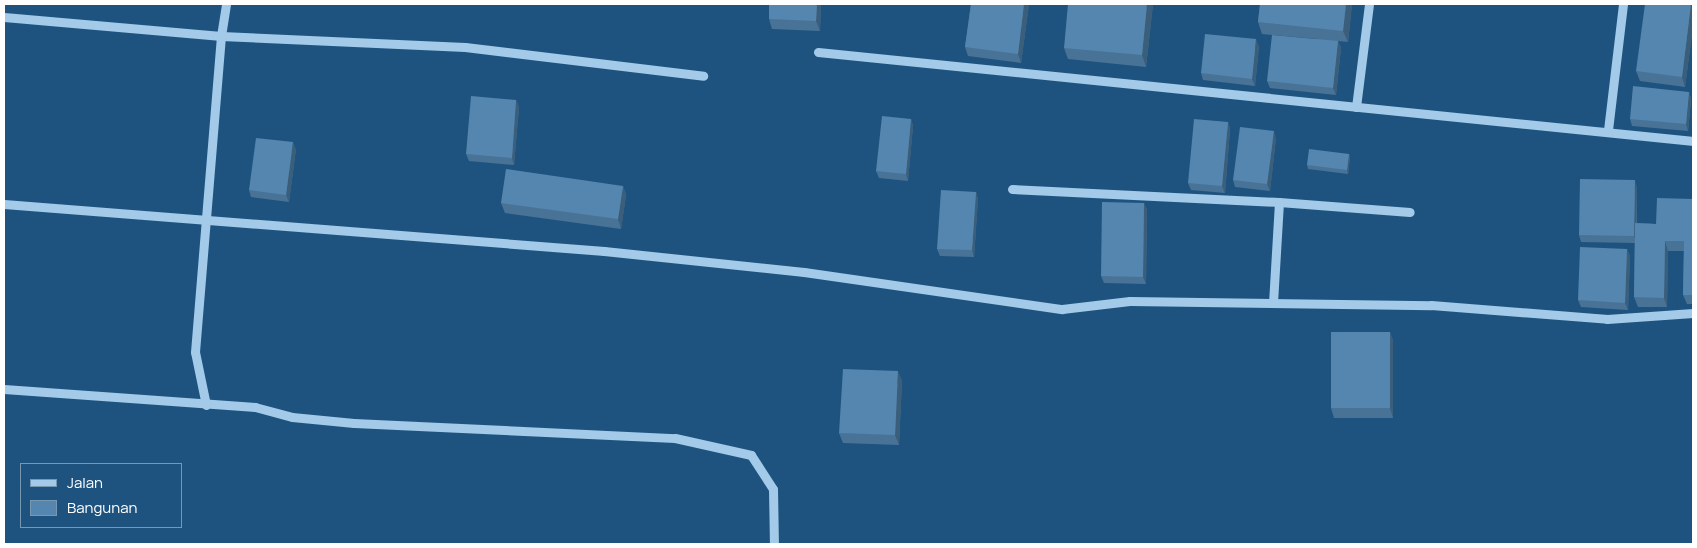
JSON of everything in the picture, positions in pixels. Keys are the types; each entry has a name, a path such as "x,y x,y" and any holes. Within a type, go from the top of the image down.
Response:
{"street":[{"path":"206,404 195,352 221,36 226,4"},
{"path":"1356,107 1369,4"},
{"path":"1608,130 1623,4"},
{"path":"4,17 221,36 465,47 703,76"},
{"path":"818,52 1356,107 1608,130 1693,141"},
{"path":"1012,189 1279,202 1410,212"},
{"path":"1273,303 1279,202"},
{"path":"4,204 206,222 604,251 804,272 1062,309 1130,301 1431,305 1607,319 1693,313"},
{"path":"4,389 255,407 292,418 354,423 675,438 751,455 773,489 774,544"}],"building":[{"path":"769,4 817,4 816,21 769,19"},
{"path":"971,4 1024,4 1018,54 965,47"},
{"path":"1068,4 1147,4 1142,55 1064,48"},
{"path":"1260,4 1346,4 1343,31 1258,22"},
{"path":"1645,4 1691,4 1682,77 1636,71"},
{"path":"1205,34 1256,39 1252,79 1201,73"},
{"path":"1272,35 1338,41 1333,88 1267,81"},
{"path":"1633,86 1689,92 1686,124 1630,119"},
{"path":"471,96 516,100 512,158 466,154"},
{"path":"882,116 911,119 906,174 876,171"},
{"path":"1194,119 1228,122 1222,186 1188,183"},
{"path":"1240,127 1274,131 1267,184 1233,180"},
{"path":"256,138 293,142 286,195 249,190"},
{"path":"1309,149 1349,154 1347,170 1307,165"},
{"path":"506,169 623,186 618,219 501,203"},
{"path":"1580,179 1635,180 1634,236 1579,235"},
{"path":"941,190 976,192 972,250 937,249"},
{"path":"1657,198 1693,199 1693,295 1683,295 1684,241 1665,241 1664,298 1634,297 1635,223 1656,224"},
{"path":"1102,202 1144,203 1143,277 1101,276"},
{"path":"1580,247 1627,249 1625,303 1578,300"},
{"path":"1331,332 1390,332 1390,408 1331,408"},
{"path":"843,369 898,371 895,435 839,433"}]}
